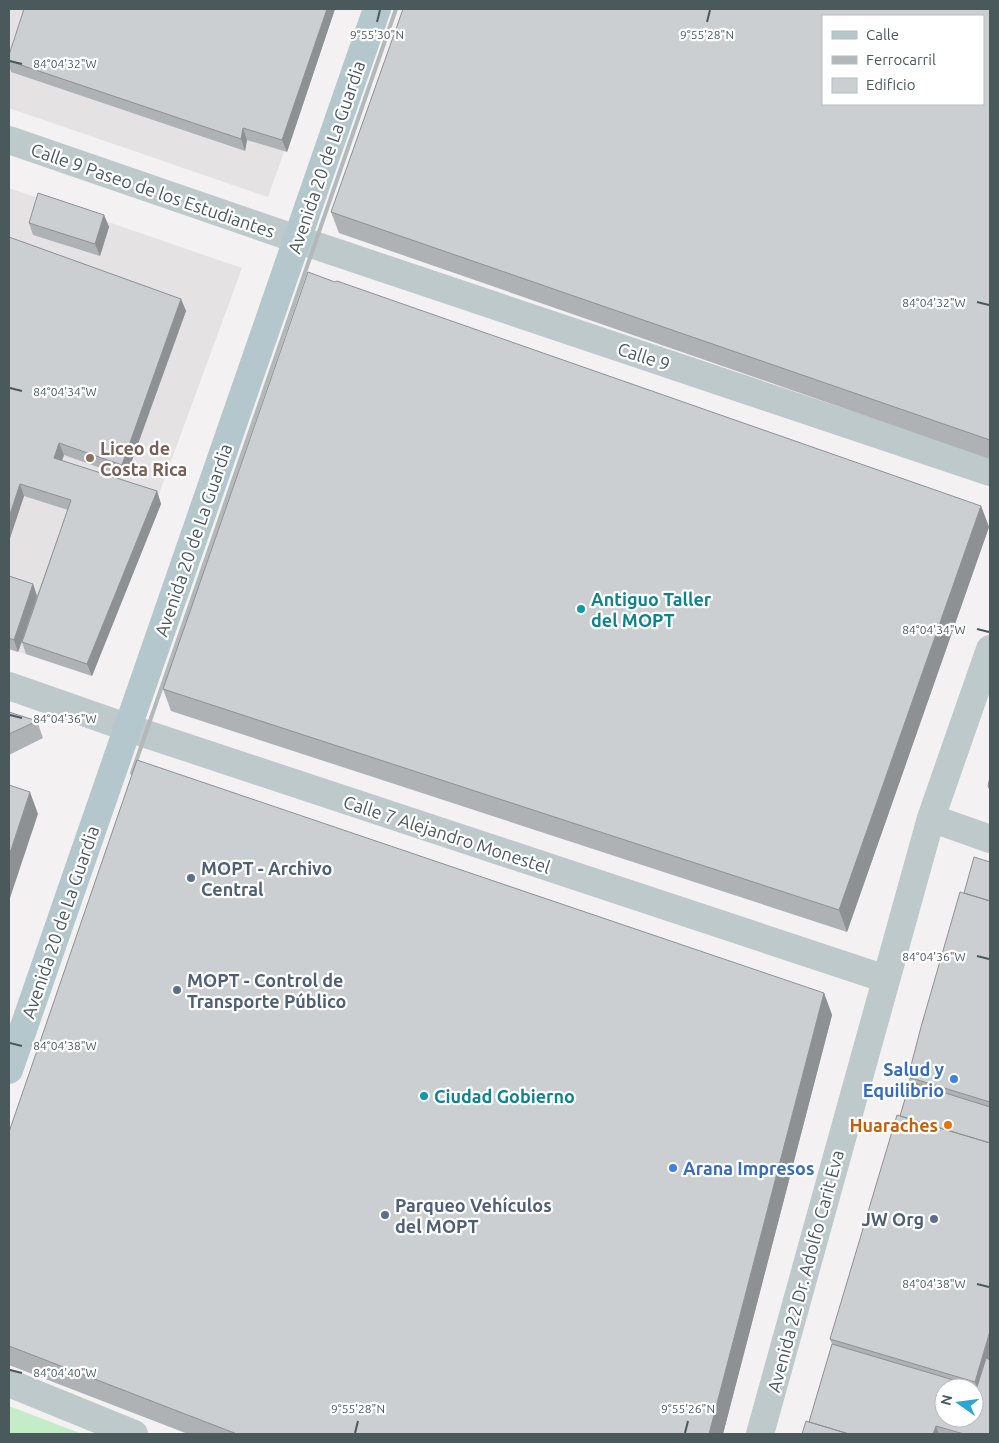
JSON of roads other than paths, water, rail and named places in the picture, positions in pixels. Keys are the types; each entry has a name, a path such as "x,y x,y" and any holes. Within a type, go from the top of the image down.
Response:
{"main road":[{"name":"Avenida 20 de La Guardia","path":"9,1070 378,9"}],"street":[{"name":"Calle 9 Paseo de los Estudiantes","path":"9,140 297,240"},
{"name":"Calle 9","path":"297,240 990,472"},
{"name":"Avenida 22 Dr. Adolfo Carit Eva","path":"760,1434 931,818 990,649"},
{"name":"Calle 7 Alejandro Monestel","path":"9,686 128,728 886,979"},
{"path":"931,818 990,839"},
{"path":"9,1383 134,1434"}],"railway":[{"path":"132,773 396,9"}],"place":[{"name":"Liceo de Costa Rica","path":"90,458"},
{"name":"Antiguo Taller del MOPT","path":"581,609"},
{"name":"MOPT - Archivo Central","path":"191,878"},
{"name":"MOPT - Control de Transporte Público","path":"177,990"},
{"name":"Salud y Equilibrio","path":"954,1079"},
{"name":"Ciudad Gobierno","path":"424,1096"},
{"name":"Huaraches","path":"948,1125"},
{"name":"Arana Impresos","path":"673,1168"},
{"name":"Parqueo Vehículos del MOPT","path":"385,1215"},
{"name":"JW Org","path":"934,1219"}]}
